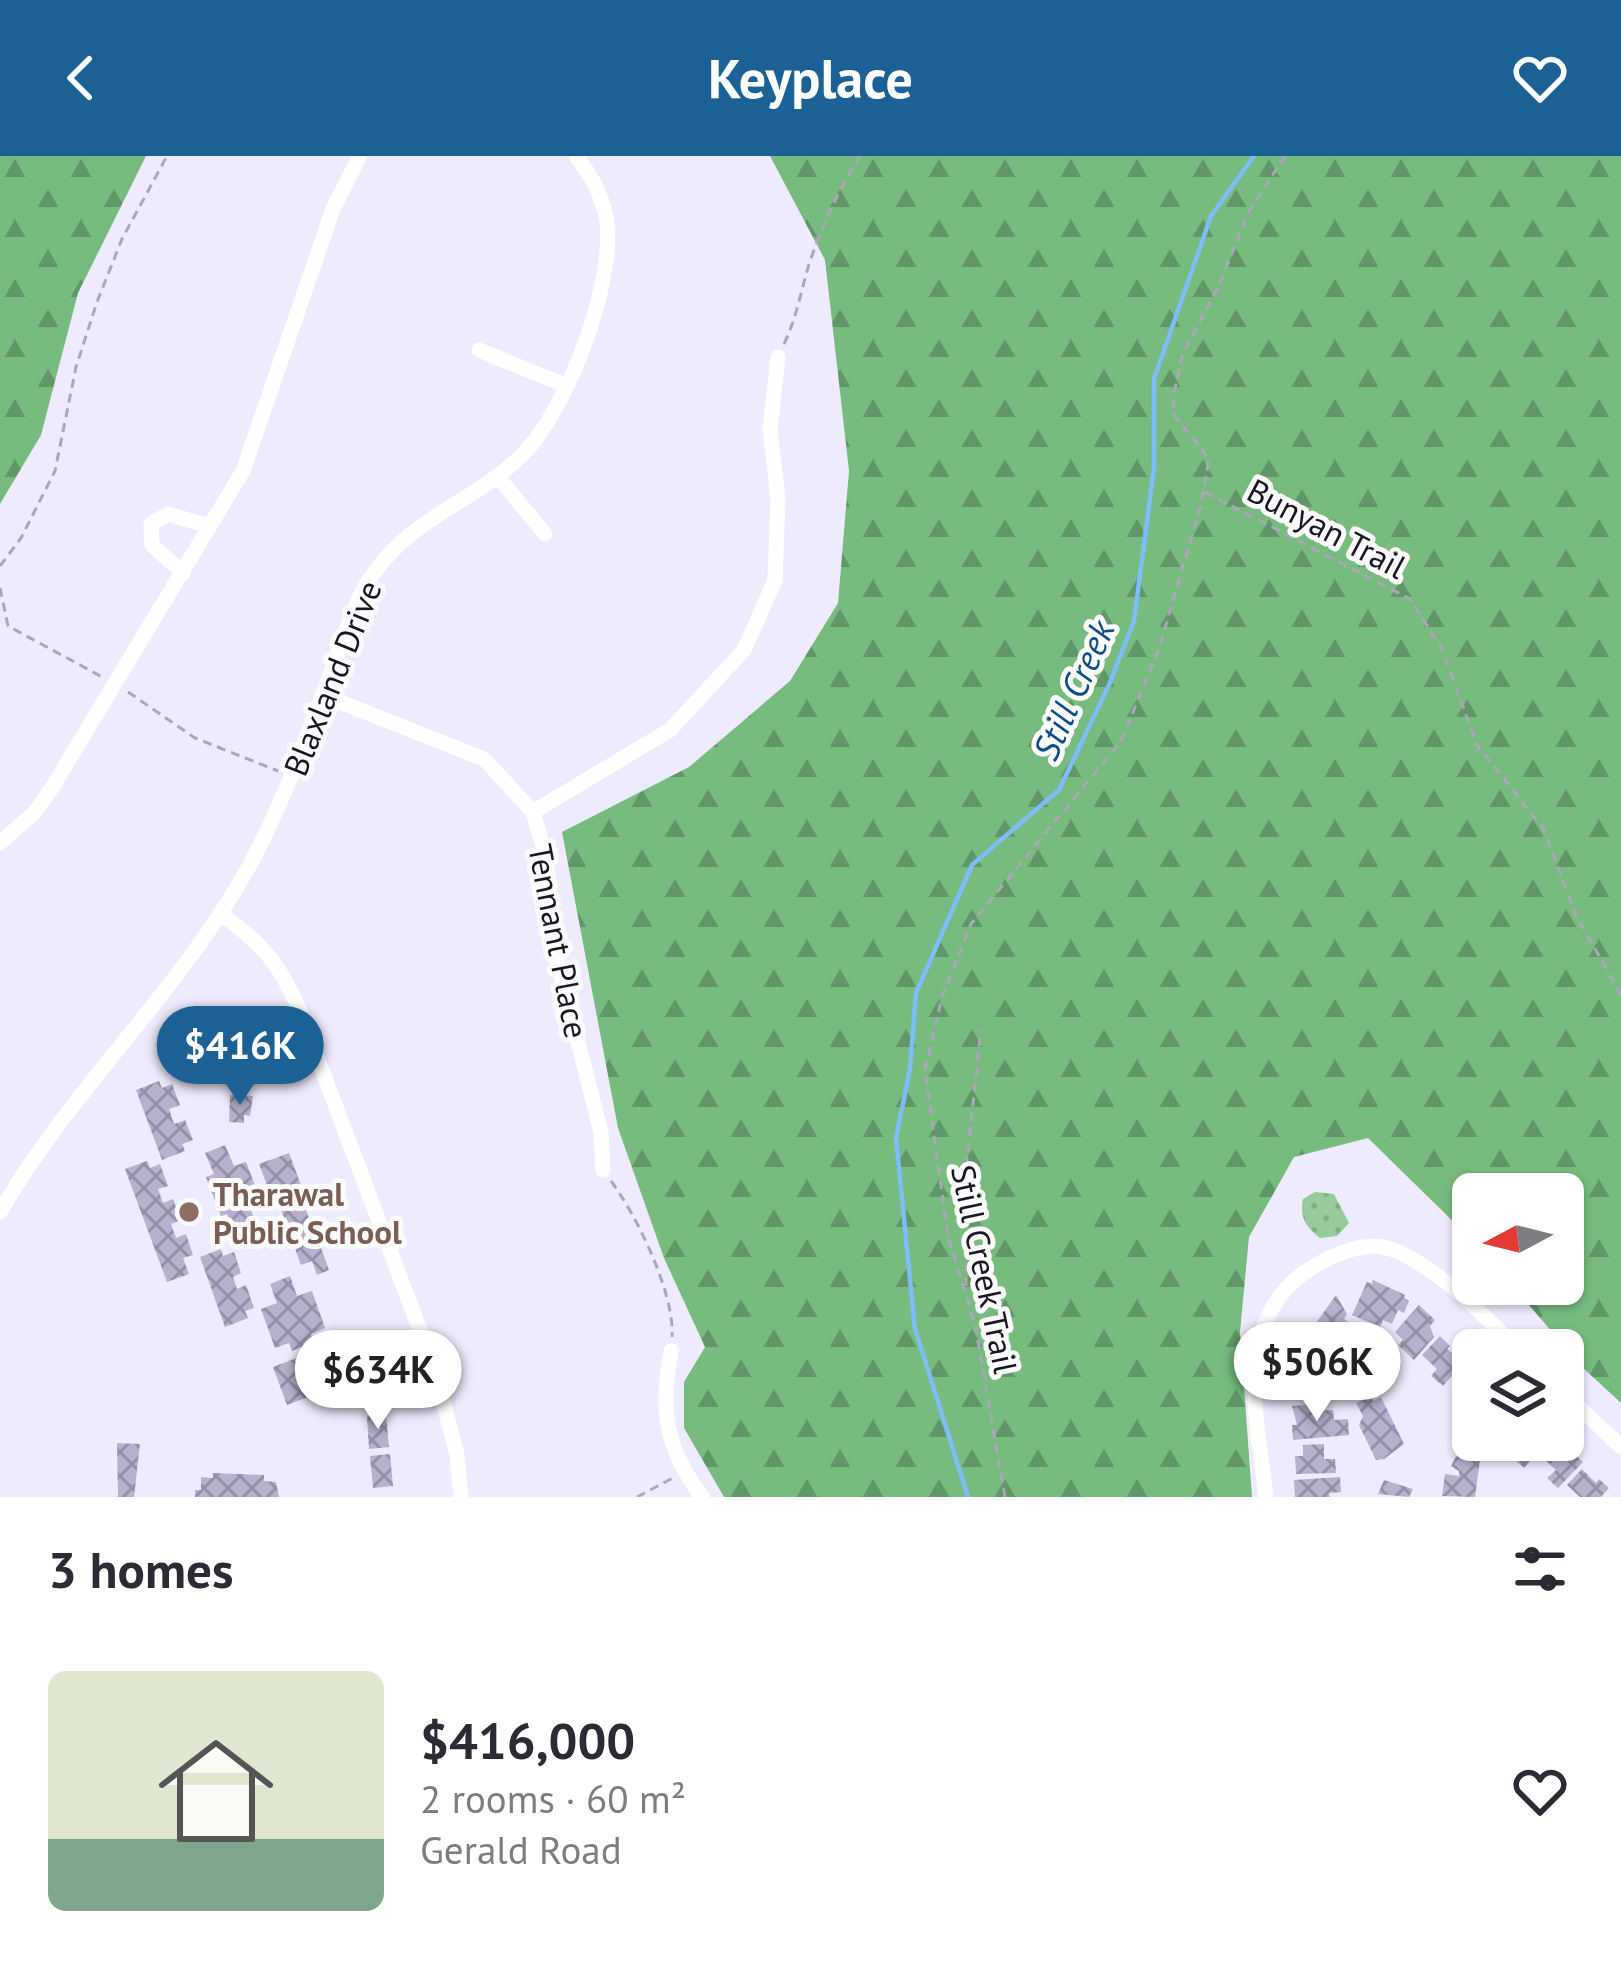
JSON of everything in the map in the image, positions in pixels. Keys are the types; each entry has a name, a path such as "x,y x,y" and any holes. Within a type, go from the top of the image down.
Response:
{"street":[{"path":"0,843 36,811 243,471 333,209 360,156"},
{"name":"Blaxland Drive","path":"0,1212 44,1144 192,955 252,861 292,776 371,576 426,519 498,477 548,424 567,386 604,281 608,243 605,211 590,174 576,156"},
{"path":"479,350 567,386"},
{"path":"533,812 670,730 744,650 775,580 778,499 770,428 778,357"},
{"path":"498,477 545,533"},
{"path":"183,573 152,545 151,524 168,514 209,526"},
{"name":"Tennant Place","path":"322,695 484,759 533,812 546,856 557,960 601,1132 603,1170"},
{"path":"220,913 273,957 299,1010 435,1370 457,1455 461,1497"},
{"path":"1266,1497 1256,1355 1262,1329 1293,1281 1324,1260 1375,1245 1424,1266 1497,1329"},
{"path":"671,1351 664,1404 670,1439 702,1497"},
{"path":"1584,1412 1621,1447"}],"path":[{"path":"0,566 21,538 56,471 76,367 97,302 122,238 167,156"},
{"path":"778,357 800,310 809,265 838,190 860,156"},
{"name":"Still Creek Trail","path":"1005,1497 975,1324 948,1237 925,1070 942,997 971,923 1121,741 1159,649 1209,459 1175,416 1173,397 1183,353 1219,286 1248,213 1285,156"},
{"name":"Bunyan Trail","path":"1204,491 1411,599 1442,649 1477,745 1543,828 1577,917 1621,994"},
{"path":"0,588 8,626 116,685 195,738 292,776"},
{"path":"966,1294 967,1158 981,1030"},
{"path":"603,1170 666,1284 674,1318 671,1351"},
{"path":"637,1497 685,1471"}],"green space":[{"path":"0,156 146,156 78,293 41,435 0,504"},
{"path":"770,156 1621,156 1621,1403 1584,1369 1584,1329 1549,1329 1529,1305 1584,1305 1584,1173 1452,1173 1452,1220 1368,1138 1294,1157 1249,1237 1240,1332 1252,1497 724,1497 684,1428 684,1382 705,1347 664,1258 618,1128 562,832 689,767 790,681 838,603 849,471 825,260"},
{"path":"1315,1192 1334,1194 1349,1223 1337,1236 1320,1238 1305,1221 1303,1199"}],"building":[{"path":"159,1081 162,1088 172,1084 180,1105 169,1109 174,1124 185,1120 193,1140 182,1144 185,1151 162,1160 136,1090"},
{"path":"230,1095 253,1096 244,1123 229,1122"},
{"path":"225,1145 234,1166 246,1162 261,1201 249,1206 256,1223 233,1231 227,1214 221,1216 206,1177 214,1174 205,1153"},
{"path":"289,1153 301,1185 271,1196 259,1164"},
{"path":"147,1161 150,1168 160,1164 168,1186 158,1189 163,1203 173,1199 181,1220 171,1224 176,1238 186,1234 193,1255 183,1258 189,1274 167,1282 125,1169"},
{"path":"301,1196 311,1224 320,1221 324,1232 316,1234 329,1270 317,1275 312,1261 301,1265 279,1204"},
{"path":"221,1249 223,1256 234,1252 241,1273 233,1277 237,1289 246,1285 254,1308 245,1311 248,1318 225,1327 200,1257"},
{"path":"290,1276 297,1296 312,1291 325,1328 311,1334 314,1342 292,1351 289,1343 275,1348 261,1309 277,1303 270,1284"},
{"path":"1373,1280 1409,1301 1392,1324 1383,1320 1380,1327 1352,1315 1367,1282"},
{"path":"1336,1295 1350,1323 1340,1340 1348,1338 1350,1354 1303,1363 1295,1357 1301,1344"},
{"path":"1419,1305 1435,1320 1430,1326 1434,1337 1414,1360 1398,1345 1403,1340 1395,1332"},
{"path":"1440,1336 1450,1346 1452,1376 1443,1386 1431,1376 1437,1369 1422,1355"},
{"path":"333,1344 347,1382 287,1405 273,1367"},
{"path":"1344,1361 1346,1374 1332,1376 1334,1393 1314,1396 1312,1382 1292,1385 1290,1369"},
{"path":"1371,1396 1373,1401 1381,1397 1404,1444 1384,1459 1376,1460 1359,1425 1363,1416 1356,1403"},
{"path":"1316,1404 1317,1411 1333,1410 1334,1420 1348,1419 1349,1435 1293,1440 1292,1425 1297,1425 1292,1406"},
{"path":"386,1415 389,1447 369,1449 367,1416"},
{"path":"117,1443 140,1444 134,1497 118,1497"},
{"path":"1324,1444 1324,1459 1335,1459 1336,1473 1296,1474 1295,1456 1303,1456 1303,1445"},
{"path":"390,1454 393,1486 373,1488 370,1456"},
{"path":"1454,1461 1480,1461 1475,1497 1442,1496 1445,1474 1459,1476 1451,1466"},
{"path":"1546,1461 1583,1462 1558,1488 1547,1478 1556,1470"},
{"path":"1582,1469 1609,1488 1601,1497 1580,1497 1567,1485"},
{"path":"213,1473 264,1475 264,1481 276,1482 279,1497 195,1497 195,1490 201,1490 201,1477 213,1478"},
{"path":"1340,1477 1341,1492 1329,1493 1330,1497 1295,1497 1294,1480"},
{"path":"1384,1480 1413,1489 1409,1497 1378,1494"}],"waterway":[{"name":"Still Creek","path":"968,1497 915,1329 896,1138 910,1069 916,993 972,865 1059,790 1109,685 1134,621 1154,468 1154,379 1211,216 1254,156"}],"place":[{"name":"Tharawal Public School","path":"189,1212"}]}
